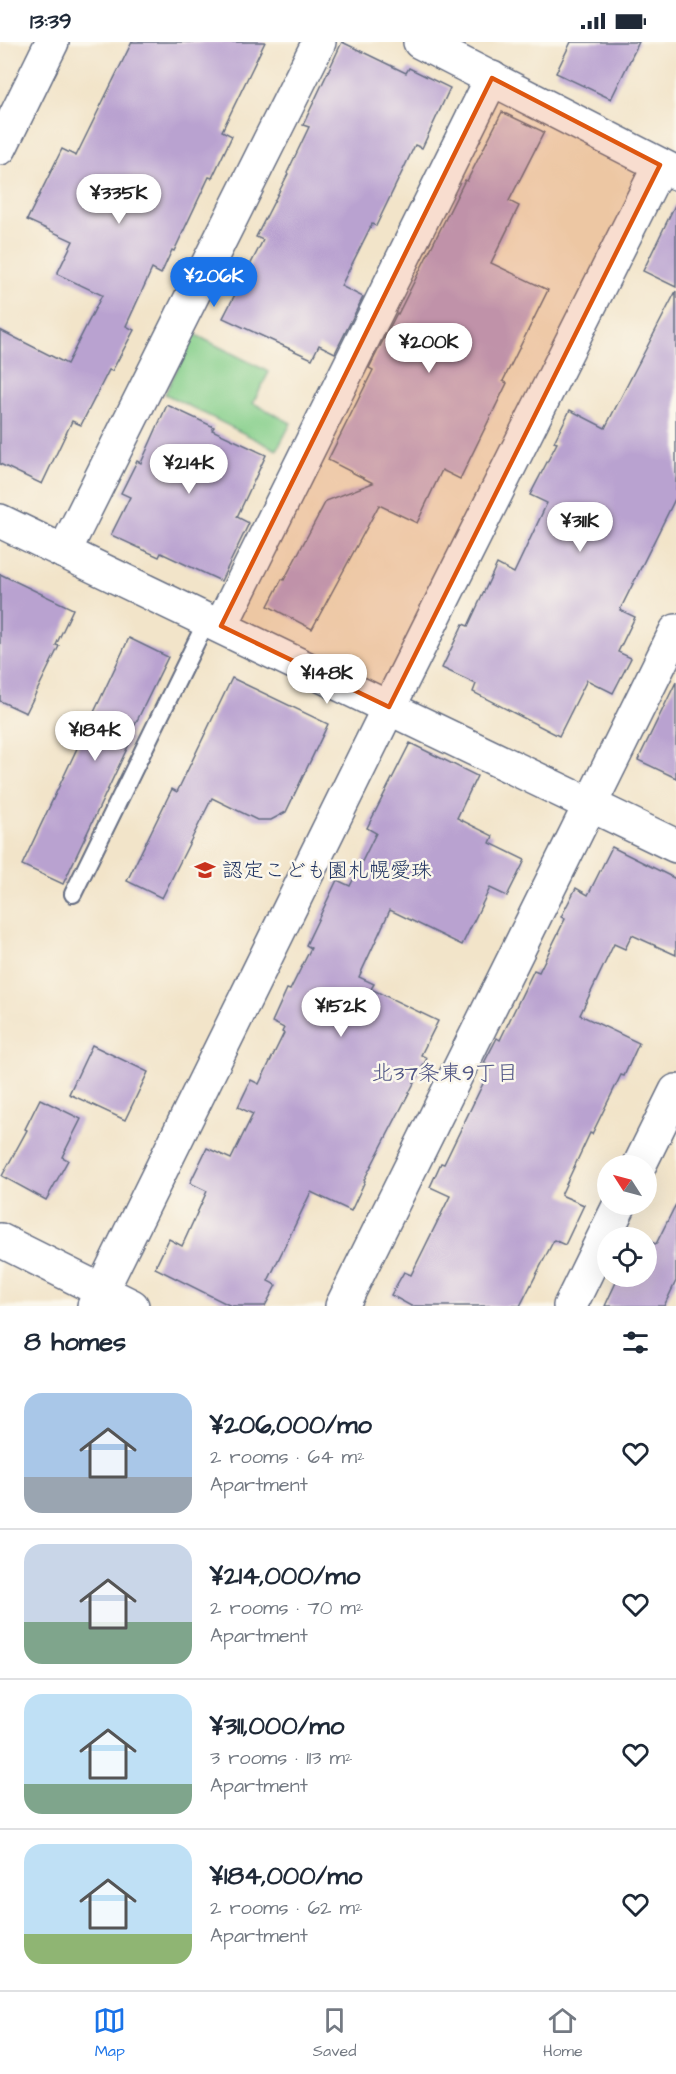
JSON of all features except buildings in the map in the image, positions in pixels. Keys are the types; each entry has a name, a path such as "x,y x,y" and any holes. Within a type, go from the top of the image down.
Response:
{"street":[{"path":"0,148 51,42"},
{"path":"64,552 319,42"},
{"path":"98,1298 389,707 668,169 420,42"},
{"path":"214,623 492,78"},
{"path":"0,521 676,846"},
{"path":"342,1306 676,632"},
{"path":"644,1155 676,1091"},
{"path":"570,1306 615,1215"},
{"path":"0,1240 98,1298 132,1306"}],"lane":[{"path":"73,894 214,623"}],"highlighted area":[{"path":"492,78 660,165 389,707 221,626"}],"green space":[{"path":"194,334 269,372 253,403 291,423 277,450 165,394"}],"place":[{"name":"認定こども園札幌愛珠","path":"205,870"}],"district":[{"name":"北37条東9丁目","path":"445,1073"}]}
